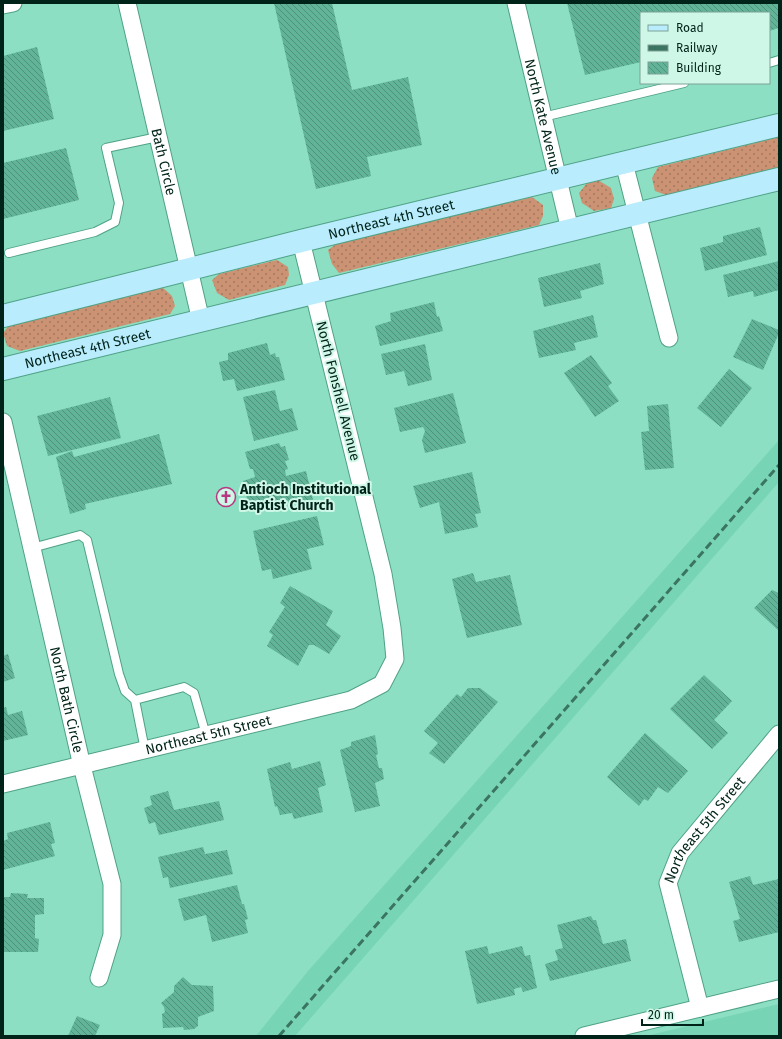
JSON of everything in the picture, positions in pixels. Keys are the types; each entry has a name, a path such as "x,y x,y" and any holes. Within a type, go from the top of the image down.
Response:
{"main road":[{"name":"Northeast 4th Street","path":"3,316 301,241 779,125"},
{"name":"Northeast 4th Street","path":"3,369 779,179"}],"street":[{"path":"3,6 13,3"},
{"name":"Bath Circle","path":"127,3 201,321"},
{"name":"North Kate Avenue","path":"516,3 570,230"},
{"path":"624,163 669,338"},
{"name":"North Fonshell Avenue","path":"301,241 383,574 392,628 395,658"},
{"name":"North Bath Circle","path":"3,422 82,766 112,884 112,935 99,978"},
{"name":"Northeast 5th Street","path":"3,784 351,700 382,684 395,658"},
{"name":"Northeast 5th Street","path":"700,1008 668,883 680,853 779,734"},
{"path":"584,1036 779,989"}],"lane":[{"path":"543,117 680,84"},
{"path":"10,253 95,232 114,222 119,203 106,148 158,137"},
{"path":"32,548 80,535 87,540 119,674 125,691 135,700 145,750"},
{"path":"135,700 184,687 194,693 206,736"}],"shaded area":[{"path":"779,137 779,167 666,195 655,191 652,178 658,167"},
{"path":"598,180 611,188 614,199 611,208 594,211 582,203 579,193 587,183"},
{"path":"532,197 543,205 543,216 539,225 339,273 332,264 328,250 336,244"},
{"path":"277,260 288,267 289,275 285,285 229,300 217,293 212,280 219,274"},
{"path":"161,286 172,296 175,306 170,314 20,351 7,346 3,333 10,324"},
{"path":"779,440 779,482 295,1036 256,1036 308,971"},
{"path":"779,1004 779,1036 646,1036"}],"building":[{"path":"274,3 332,3 352,90 408,77 422,145 367,157 371,176 316,189"},
{"path":"567,3 779,3 779,28 770,31 770,12 640,12 640,62 585,75"},
{"path":"37,47 54,119 3,131 3,56"},
{"path":"66,148 79,200 3,219 3,163"},
{"path":"760,227 767,255 705,271 700,248 723,242 723,236"},
{"path":"779,261 779,290 754,297 753,291 728,297 723,275"},
{"path":"600,263 604,284 580,291 582,298 544,307 538,278"},
{"path":"434,302 437,317 439,316 443,331 380,346 375,326 391,321 390,313"},
{"path":"593,315 598,337 574,343 576,350 539,358 533,331"},
{"path":"752,319 779,330 763,370 733,357"},
{"path":"267,343 270,355 275,353 276,357 279,357 285,380 237,391 234,379 223,381 219,362 228,360 228,353"},
{"path":"425,344 432,380 408,386 404,371 386,375 381,354"},
{"path":"591,355 612,383 608,386 619,401 595,417 564,373"},
{"path":"729,369 752,388 721,427 697,408"},
{"path":"275,390 280,411 292,408 298,430 254,441 243,397"},
{"path":"453,393 466,443 425,453 422,440 425,431 423,427 400,432 394,408"},
{"path":"110,397 121,438 48,456 37,416"},
{"path":"668,404 674,468 645,470 641,432 649,431 647,406"},
{"path":"159,434 172,484 85,504 86,509 70,514 56,457 72,451 74,457"},
{"path":"279,443 281,447 285,446 289,460 285,461 288,469 285,470 286,476 306,471 313,500 289,505 288,501 250,512 243,481 255,477 253,469 250,469 245,452"},
{"path":"472,472 481,513 475,514 478,527 445,534 439,502 420,508 413,486"},
{"path":"317,516 324,545 307,549 312,569 273,579 271,569 262,571 253,531"},
{"path":"473,573 476,582 510,575 522,625 467,638 452,579"},
{"path":"290,586 333,611 326,625 341,636 329,654 314,645 309,645 298,666 267,646 273,635 269,632 285,607 280,603"},
{"path":"772,590 779,593 779,631 754,608"},
{"path":"8,654 15,678 3,682 3,656"},
{"path":"704,675 732,701 714,720 728,733 712,749 670,709"},
{"path":"468,688 480,688 498,702 444,764 429,753 438,743 424,731 457,694 461,697"},
{"path":"6,707 8,715 22,711 28,735 3,741 3,708"},
{"path":"645,733 688,771 668,793 658,787 648,801 644,799 639,806 607,777"},
{"path":"375,735 378,754 376,755 379,768 382,768 384,779 375,783 380,806 355,812 340,750 351,746 351,742"},
{"path":"320,761 326,785 318,788 323,812 294,819 292,813 280,815 277,806 275,807 267,769 290,762 292,769"},
{"path":"168,791 174,810 219,801 224,820 159,835 155,822 149,824 144,808 152,805 150,796"},
{"path":"50,822 55,843 51,844 55,856 3,870 3,841 8,839 7,833"},
{"path":"203,847 205,854 227,850 233,874 170,888 168,877 163,878 158,857"},
{"path":"750,876 753,885 779,879 779,932 739,942 733,921 740,919 729,882"},
{"path":"237,885 248,919 245,920 248,933 212,942 206,915 184,921 178,899"},
{"path":"11,893 28,894 27,898 44,898 44,914 35,915 35,938 39,939 38,952 4,952 3,897 10,897"},
{"path":"591,916 593,920 596,920 603,944 626,939 631,961 550,981 545,964 558,960 555,950 563,948 557,925"},
{"path":"487,946 489,954 522,946 525,956 530,955 537,988 523,992 521,987 514,989 515,995 477,1004 465,951"},
{"path":"183,977 192,985 213,986 214,1011 198,1017 198,1026 194,1029 184,1030 183,1027 163,1028 162,1014 165,1012 161,1003 174,992 174,986"},
{"path":"77,1016 100,1025 95,1036 68,1036"}],"railway":[{"path":"279,1036 779,465"}],"place":[{"name":"Antioch Institutional Baptist Church","path":"226,497"}]}
